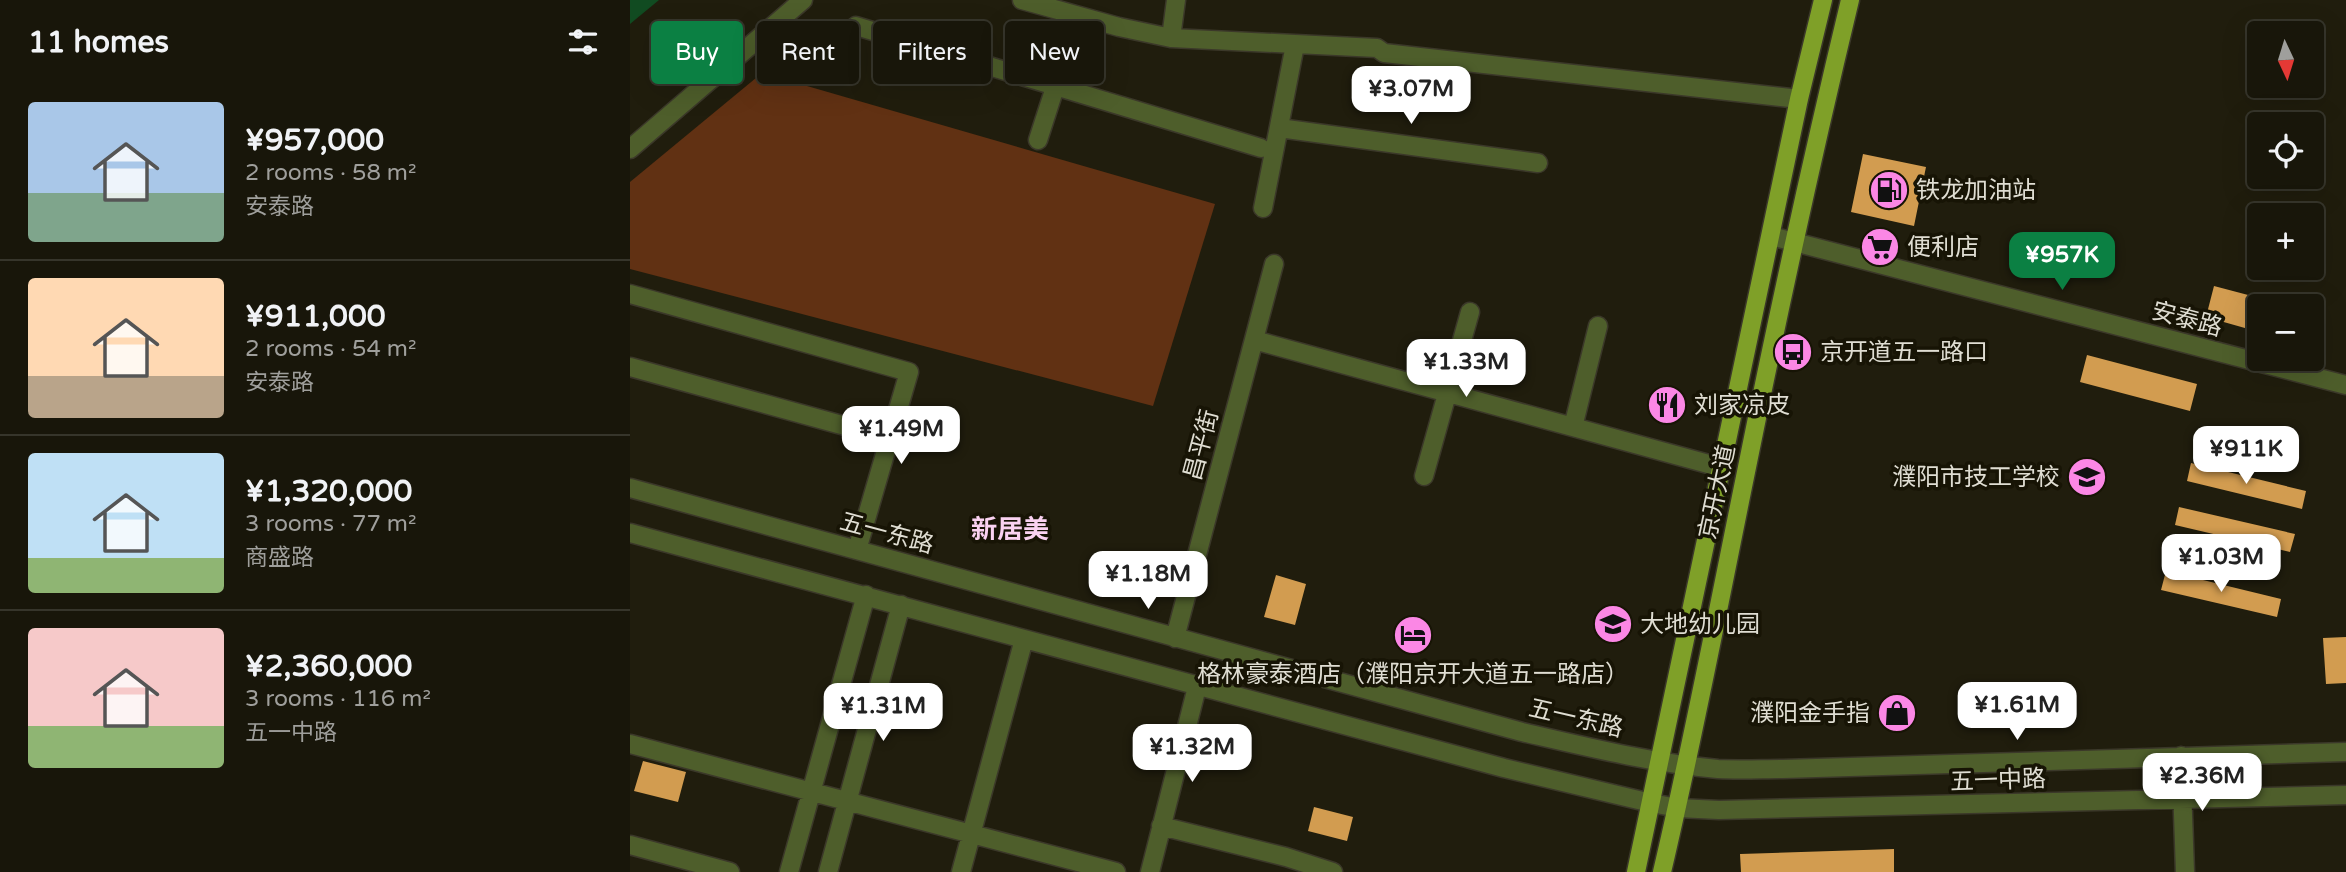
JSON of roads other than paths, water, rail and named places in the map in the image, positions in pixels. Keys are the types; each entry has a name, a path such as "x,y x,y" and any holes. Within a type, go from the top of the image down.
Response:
{"main road":[{"name":"京开大道","path":"1636,872 1799,99 1823,0"},
{"name":"京开大道","path":"1662,872 1678,808 1745,474 1813,156 1850,0"}],"street":[{"path":"630,149 803,0"},
{"path":"1022,0 1171,37 1377,48 1384,53 1799,99"},
{"path":"1171,37 1175,0"},
{"path":"1038,140 1078,16"},
{"path":"859,27 1261,148"},
{"path":"1263,208 1295,45"},
{"path":"1279,128 1538,163"},
{"name":"安泰路","path":"1771,236 2346,385"},
{"name":"昌平街","path":"1175,638 1274,264"},
{"path":"630,294 909,372 857,550"},
{"path":"1424,476 1470,312"},
{"path":"1573,427 1598,326"},
{"path":"1254,340 1723,468"},
{"path":"630,368 889,438"},
{"name":"五一东路","path":"630,488 1522,732 1660,761"},
{"path":"630,533 1197,687 1504,768 1651,803"},
{"path":"789,872 866,595"},
{"path":"828,872 901,605"},
{"path":"961,872 1024,639"},
{"path":"1150,872 1197,687"},
{"path":"630,744 1116,872"},
{"name":"五一中路","path":"1660,761 1721,769 1783,769 2346,752"},
{"path":"2181,756 2185,872"},
{"name":"五一中路","path":"1651,803 1678,808 1781,810 2346,795"},
{"path":"1161,827 1286,857 1333,872"},
{"path":"630,845 730,872"}],"place":[{"name":"铁龙加油站","path":"1889,190"},
{"name":"便利店","path":"1880,247"},
{"name":"京开道五一路口","path":"1793,352"},
{"name":"刘家凉皮","path":"1667,405"},
{"name":"濮阳市技工学校","path":"2087,477"},
{"name":"大地幼儿园","path":"1613,624"},
{"name":"格林豪泰酒店（濮阳京开大道五一路店）","path":"1413,635"},
{"name":"濮阳金手指","path":"1897,713"}],"district":[{"name":"新居美","path":"1010,529"}]}
